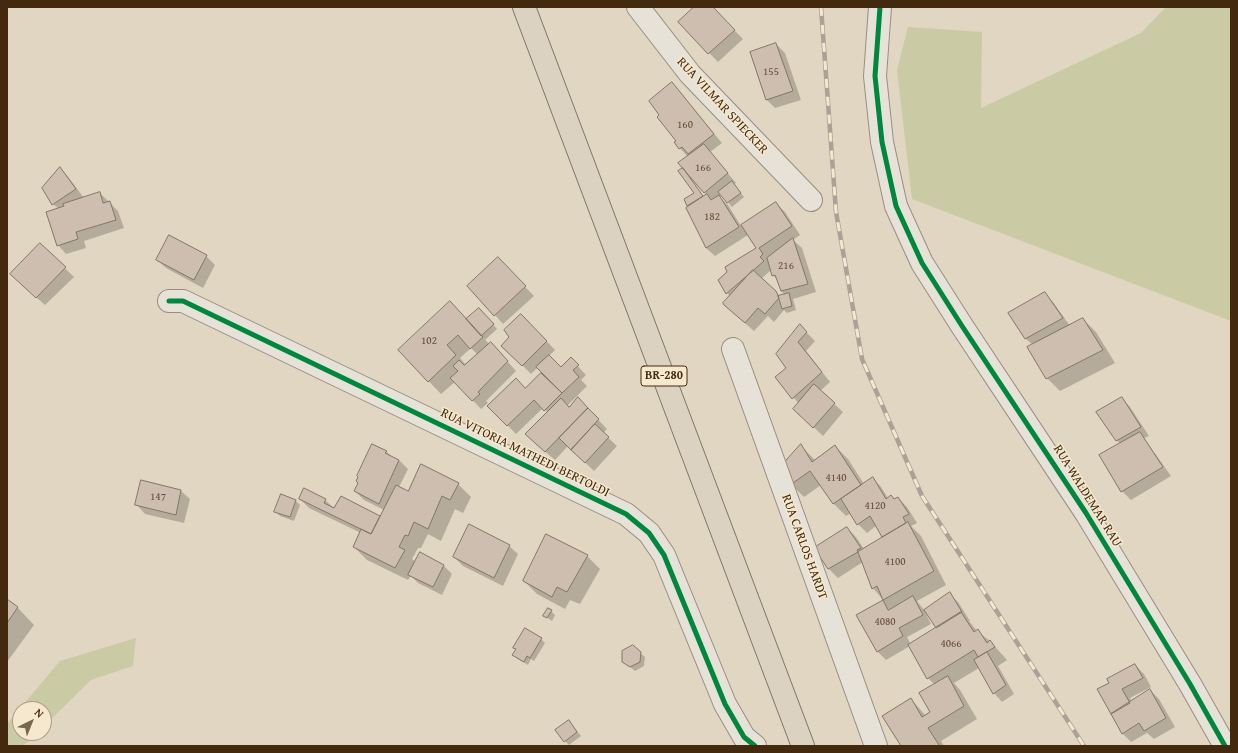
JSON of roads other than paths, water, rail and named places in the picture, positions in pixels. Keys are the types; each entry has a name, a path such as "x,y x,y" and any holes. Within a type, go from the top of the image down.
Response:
{"highway":[{"name":"BR-280","path":"524,7 803,746"}],"street":[{"name":"RUA VILMAR SPIECKER","path":"638,7 690,74 811,200"},
{"name":"RUA WALDEMAR RAU","path":"880,7 875,76 882,142 896,206 922,263 1086,513 1190,684 1225,746"},
{"name":"RUA VITORIA MATHEDI BERTOLDI","path":"169,300 183,301 626,514 649,533 664,555 725,704 744,737 755,746"},
{"name":"RUA CARLOS HARDT","path":"733,349 876,746"}],"railway":[{"path":"821,7 836,212 862,359 922,496 1084,746"}]}
